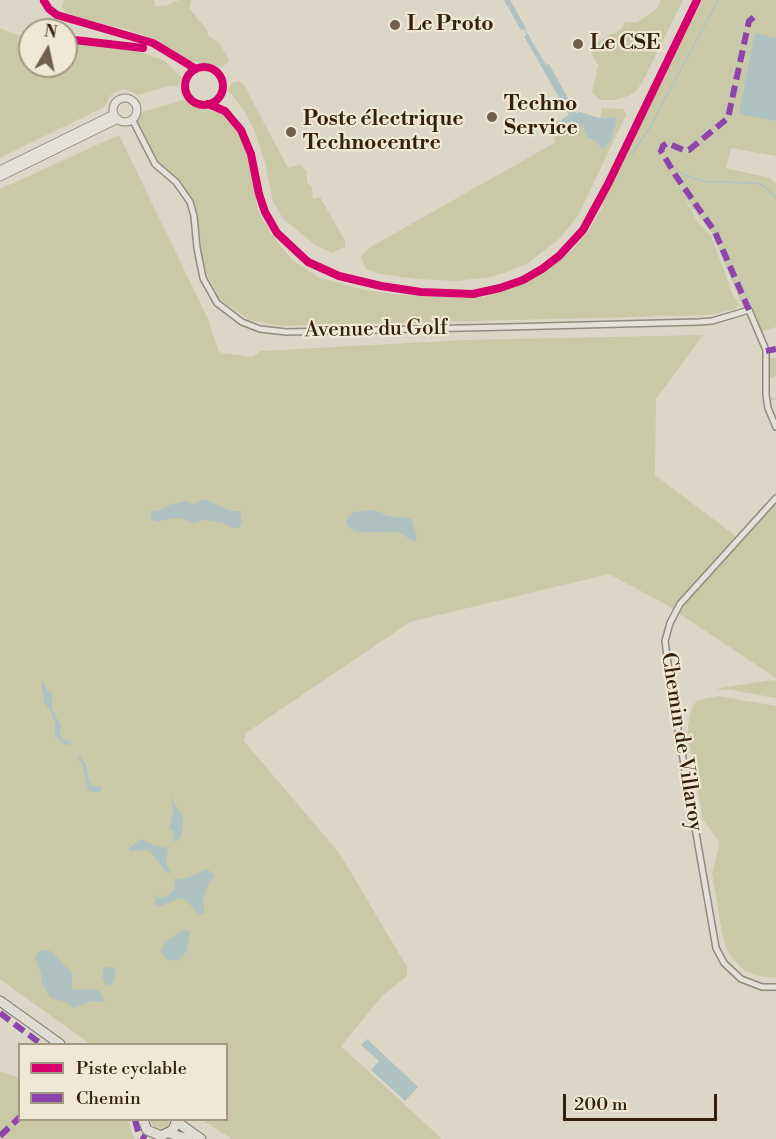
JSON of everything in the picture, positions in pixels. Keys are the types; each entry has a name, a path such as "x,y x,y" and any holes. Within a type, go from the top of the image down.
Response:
{"main road":[{"path":"0,1001 59,1043"},
{"path":"0,1008 50,1043"},
{"path":"161,1136 177,1121 201,1139"},
{"path":"144,1123 151,1134 188,1139"}],"street":[{"name":"Avenue du Golf","path":"129,99 136,105 137,109 132,119 123,121 116,117 114,106 118,100 129,99"},
{"name":"Avenue du Golf","path":"0,170 116,117"},
{"name":"Avenue du Golf","path":"0,177 116,117"},
{"name":"Avenue du Golf","path":"132,119 155,164 176,182 190,202 203,278 218,303 242,322 260,329 285,332 698,322 712,321 748,310 766,350 766,395 768,408 776,427"},
{"name":"Chemin de Villaroy","path":"776,498 676,609 665,641 716,948 724,963 741,979 762,987 776,987"},
{"path":"143,1139 144,1123"}],"green space":[{"path":"64,0 154,0 155,6 158,7 179,0 190,0 189,8 207,30 208,36 219,42 229,60 228,63 221,67 190,61 155,39 73,16 65,12 62,6"},
{"path":"661,0 683,0 643,81 637,90 628,96 615,100 600,100 592,92 596,70 599,67 591,52 599,50 595,43 622,29 625,22 637,22 657,9"},
{"path":"702,0 776,0 776,156 731,148 726,168 770,178 776,184 776,327 763,331 771,359 776,358 776,376 770,379 769,396 776,399 771,400 771,409 768,394 768,358 750,309 743,308 712,233 684,198 699,224 711,235 733,295 739,304 736,309 710,315 280,326 250,320 220,300 206,273 199,224 193,204 181,185 153,157 135,122 141,112 184,100 196,107 221,113 239,135 249,158 258,211 269,231 292,260 320,278 366,290 400,295 484,297 533,279 572,250 589,230 603,206 601,204"},
{"path":"0,28 18,35 18,78 78,78 78,43 136,50 165,61 182,78 178,86 138,95 125,89 117,91 111,95 104,107 0,158"},
{"path":"239,81 244,85 288,168 301,164 307,172 307,182 312,187 313,199 320,197 345,241 345,247 332,253 317,246 283,219 272,199 265,162 254,129 245,112 228,90 232,83"},
{"path":"602,108 623,109 626,115 578,216 559,239 528,263 490,277 456,281 417,279 381,274 366,269 361,257 367,249 556,142 548,126 562,119 561,130 563,132 583,126 590,140 597,142 602,150 609,143 616,119 613,117 600,118"},
{"path":"119,135 208,319 218,350 222,353 251,357 261,351 465,340 703,335 656,399 655,475 741,540 776,502 776,678 665,604 609,574 410,622 246,733 244,741 340,854 407,967 407,976 382,996 341,1046 442,1139 232,1139 204,1121 228,1121 228,1043 89,1043 0,979 0,189"},
{"path":"776,681 776,698 715,689"},
{"path":"718,696 776,706 776,978 745,971 728,951 723,938 712,873 719,846 718,840 703,820 688,736 688,724 693,705 698,700"},
{"path":"0,1071 18,1078 18,1121 128,1121 134,1139 0,1139"},
{"path":"151,1121 172,1121 168,1128 161,1130 155,1128"}],"shaded area":[{"path":"504,0 510,0 526,28 521,30"},
{"path":"755,33 776,38 776,121 739,114"},
{"path":"528,34 546,65 549,64 576,113 600,118 615,117 616,122 610,142 602,150 597,142 587,138 583,126 574,130 572,128 561,131 562,119 569,115 524,36"},
{"path":"204,499 231,511 240,511 242,522 240,527 232,528 221,522 203,520 193,523 175,518 156,522 151,518 151,511 158,511 185,501 194,504"},
{"path":"375,510 388,516 411,518 416,541 395,532 356,532 347,525 347,519 354,512"},
{"path":"41,682 44,682 46,689 52,694 52,709 61,726 60,735 62,739 71,742 71,746 55,736 55,720 45,704"},
{"path":"77,756 80,756 86,765 89,782 93,786 102,787 100,792 88,790 83,766"},
{"path":"171,793 183,820 182,834 179,840 174,842 173,831 169,828 173,812"},
{"path":"141,839 155,846 168,848 166,861 171,874 165,871 149,851 130,851 129,848"},
{"path":"207,869 215,875 207,886 203,900 205,913 203,915 197,913 188,902 180,898 161,906 155,905 156,899 153,894 158,898 170,894 174,890 175,878 184,879"},
{"path":"183,930 190,932 187,951 176,961 166,959 161,952 165,942"},
{"path":"43,950 51,951 72,973 72,989 98,990 105,1002 90,1001 74,1008 65,1002 51,998 42,983 35,957"},
{"path":"107,967 116,971 113,983 110,985 106,985 102,976 103,969"},
{"path":"367,1039 418,1087 405,1101 371,1070 379,1061 361,1045"}],"waterway":[{"path":"632,154 650,127 718,0"},
{"path":"523,27 528,36"},
{"path":"678,172 709,182 756,183 764,186 776,198"}],"marked path":[{"path":"749,310 715,232 661,151 667,143 683,150 689,150 728,118 749,21 754,17"},
{"path":"766,351 776,349"},
{"path":"0,1013 40,1043"},
{"path":"0,1136 18,1119"},
{"path":"135,1121 139,1135 146,1139"}],"cycle path":[{"path":"208,104 225,111 241,130 251,154 265,212 277,233 308,262 339,276 381,286 421,292 473,294 523,280 542,269 559,256 583,230 608,184 697,0"},
{"path":"44,1 57,15 153,43 196,69"},
{"path":"78,40 143,48"},
{"path":"204,67 217,73 223,86 217,99 204,105 191,99 185,86 191,73 204,67"}],"place":[{"name":"Le Proto","path":"395,25"},
{"name":"Le CSE","path":"578,44"},
{"name":"Techno Service","path":"492,117"},
{"name":"Poste électrique Technocentre","path":"291,132"}]}
